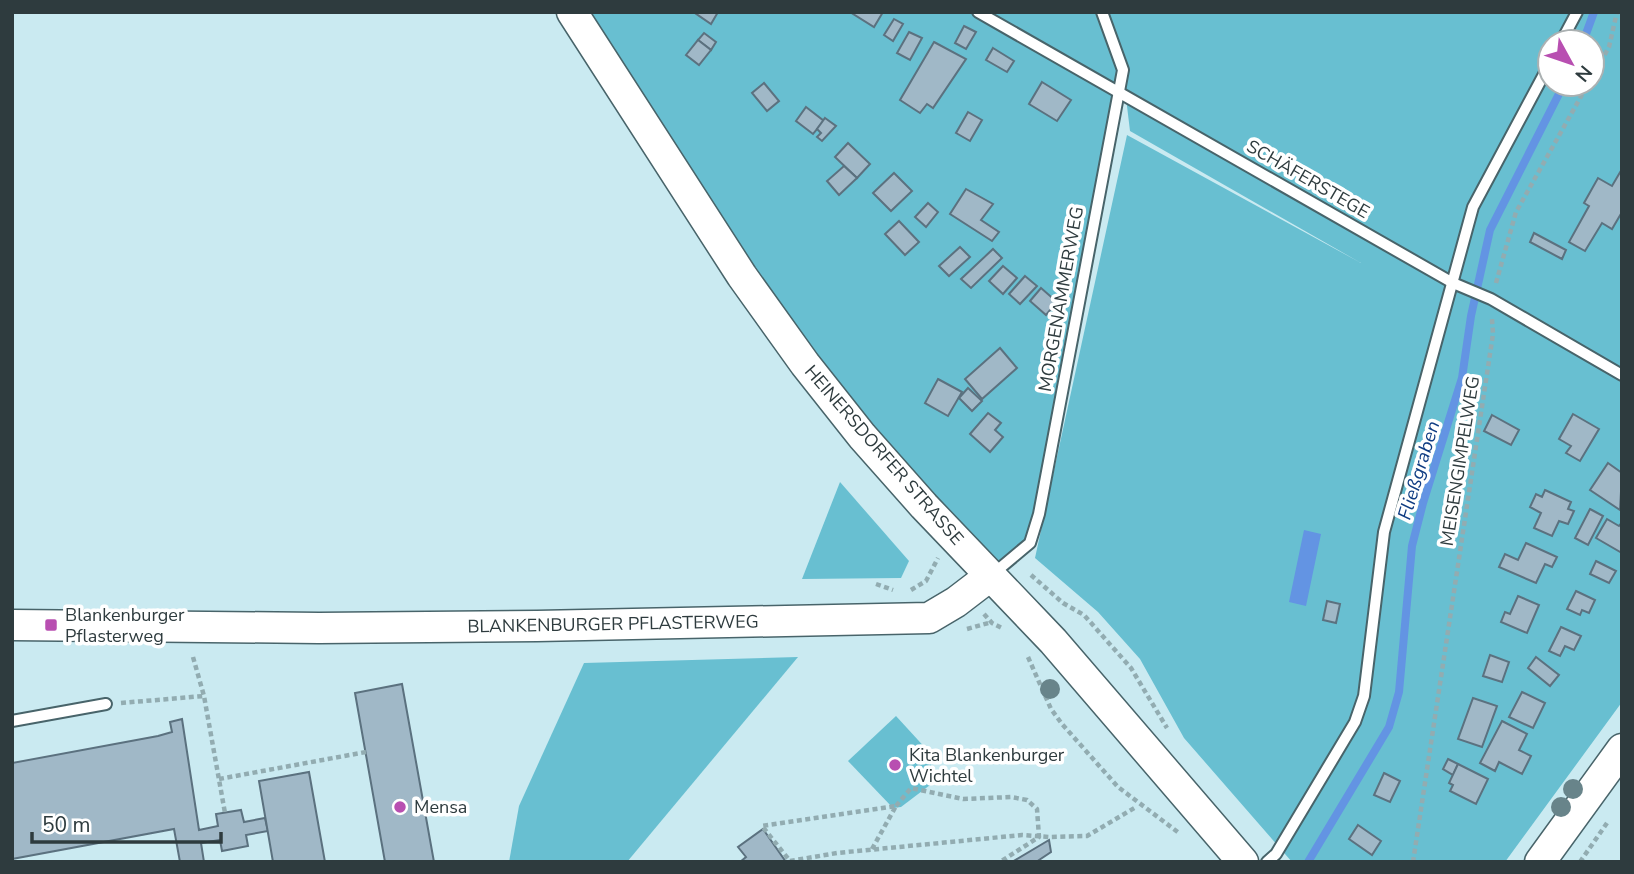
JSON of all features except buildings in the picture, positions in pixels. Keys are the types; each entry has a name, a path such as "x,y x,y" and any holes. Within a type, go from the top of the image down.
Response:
{"main road":[{"name":"HEINERSDORFER STRASSE","path":"572,12 742,276 805,364 880,456 1053,641 1243,862"},
{"name":"BLANKENBURGER PFLASTERWEG","path":"12,625 306,628 929,618 956,602 990,576"},
{"path":"1540,862 1622,749"}],"lane":[{"name":"SCHÄFERSTEGE","path":"978,12 1457,285 1490,298 1622,375"},
{"name":"MORGENAMMERWEG","path":"990,576 1030,543 1039,514 1123,70 1102,12"},
{"path":"1568,28 1577,12"},
{"path":"1267,862 1276,854 1355,722 1364,696 1384,532 1448,299 1457,285 1473,208 1536,89"},
{"path":"12,721 107,704"}],"path":[{"path":"1606,51 1617,12"},
{"name":"MEISENGIMPELWEG","path":"1413,862 1493,334 1490,298 1516,212 1580,98"},
{"path":"876,584 901,593 915,589 926,580"},
{"path":"1056,597 1084,615 1131,668 1171,736"},
{"path":"1025,650 1051,709 1062,724 1118,787 1177,831 1186,841"},
{"path":"193,657 204,696 225,813"},
{"path":"107,704 204,696"},
{"path":"219,779 366,752"},
{"path":"872,849 896,806 911,788 963,799 1011,797 1027,800 1037,810 1039,837"},
{"path":"896,806 762,826 790,860 872,849 1022,835 1087,836 1136,807"},
{"path":"1580,862 1607,822"},
{"path":"1000,862 1039,837"}],"shaded area":[{"path":"572,12 1622,12 1622,702 1505,862 1292,862 1184,738 1140,659 1098,612 1035,558 1127,135 1361,263 1130,131 1123,73 1030,543 990,576 924,506"},
{"path":"840,482 909,561 901,578 802,579"},
{"path":"1304,530 1321,534 1306,606 1289,602"},
{"path":"798,657 627,862 509,862 519,806 584,663"},
{"path":"896,716 929,752 934,782 901,807 893,808 848,761"}],"waterway":[{"name":"Fließgraben","path":"1588,28 1594,12"},
{"name":"Fließgraben","path":"1308,862 1389,727 1399,692 1412,546 1462,378 1471,316 1490,230 1557,98"}],"place":[{"name":"Blankenburger Pflasterweg","path":"51,625"},
{"name":"Kita Blankenburger Wichtel","path":"895,765"},
{"name":"Mensa","path":"400,807"}]}
